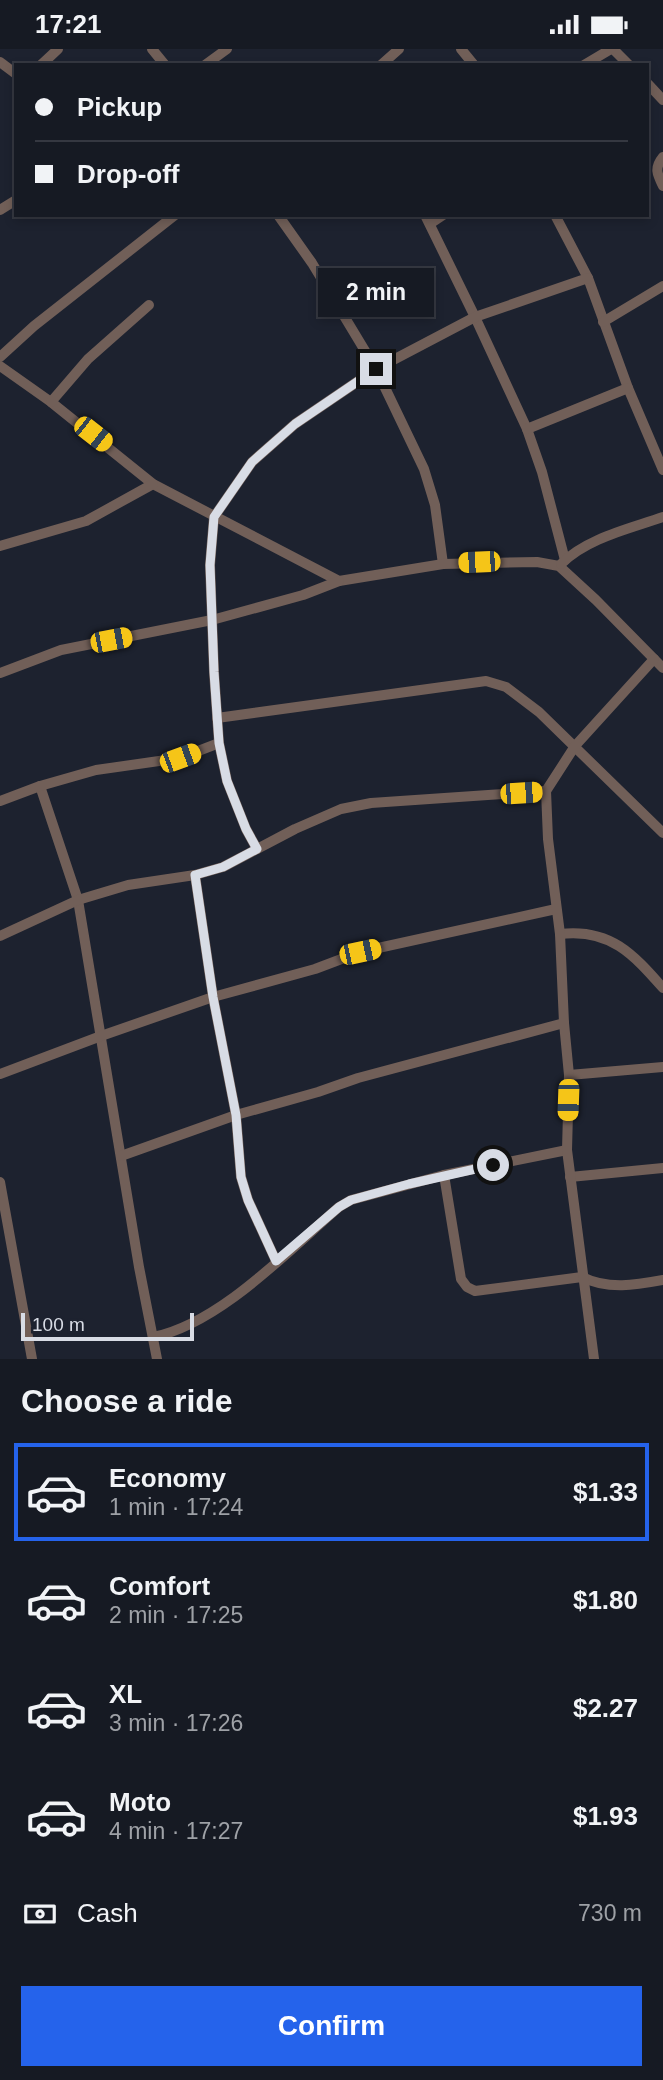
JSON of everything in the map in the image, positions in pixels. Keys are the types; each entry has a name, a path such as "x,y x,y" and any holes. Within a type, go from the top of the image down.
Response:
{"street":[{"path":"43,63 58,49"},
{"path":"152,49 163,63"},
{"path":"208,63 227,49"},
{"path":"383,63 399,49"},
{"path":"461,49 472,63"},
{"path":"588,63 612,49 627,63"},
{"path":"649,85 663,100"},
{"path":"663,157 657,165 657,174 663,186"},
{"path":"0,357 34,326 172,217"},
{"path":"279,217 312,263 376,369 424,470 435,505 443,564"},
{"path":"556,217 587,278 628,388 663,470"},
{"path":"428,219 527,429 542,471 562,563 663,668"},
{"path":"257,849 227,781 219,743 210,565 214,517 252,462 295,424 376,369 475,317 587,278"},
{"path":"603,322 663,286"},
{"path":"51,402 88,359 149,305"},
{"path":"0,366 51,402 153,484 339,581"},
{"path":"527,429 628,388"},
{"path":"0,546 86,521 153,484"},
{"path":"0,673 61,650 212,620 303,595 339,581 443,564 562,563 596,541 663,517"},
{"path":"594,1359 591,1319 582,1277 581,1248 567,1150 569,1075 560,935 546,791 575,746 653,659"},
{"path":"217,718 486,681 506,687 539,712 663,832"},
{"path":"0,801 96,770 180,758 219,743"},
{"path":"40,786 78,900 157,1359"},
{"path":"0,936 78,900 128,885 195,875 223,867 341,809 372,803 546,791"},
{"path":"195,875 213,997 236,1115 241,1177 248,1200 276,1261"},
{"path":"0,1074 101,1035 213,997 315,968 360,952 556,909"},
{"path":"560,935 575,932 603,936 635,957 663,988"},
{"path":"121,1157 236,1115 318,1092 358,1077 564,1023"},
{"path":"569,1075 663,1067"},
{"path":"153,1337 172,1333 199,1321 351,1200 444,1175 567,1150"},
{"path":"570,1177 663,1168"},
{"path":"444,1175 461,1279 467,1287 475,1291 582,1277 607,1286 663,1280"},
{"path":"0,1182 32,1359"}],"route":[{"path":"376,369 295,424 252,462 214,517 210,565 219,743 227,781 257,849 223,867 195,875 213,997 236,1115 241,1177 248,1200 276,1261 339,1207 351,1200 493,1165"}]}
